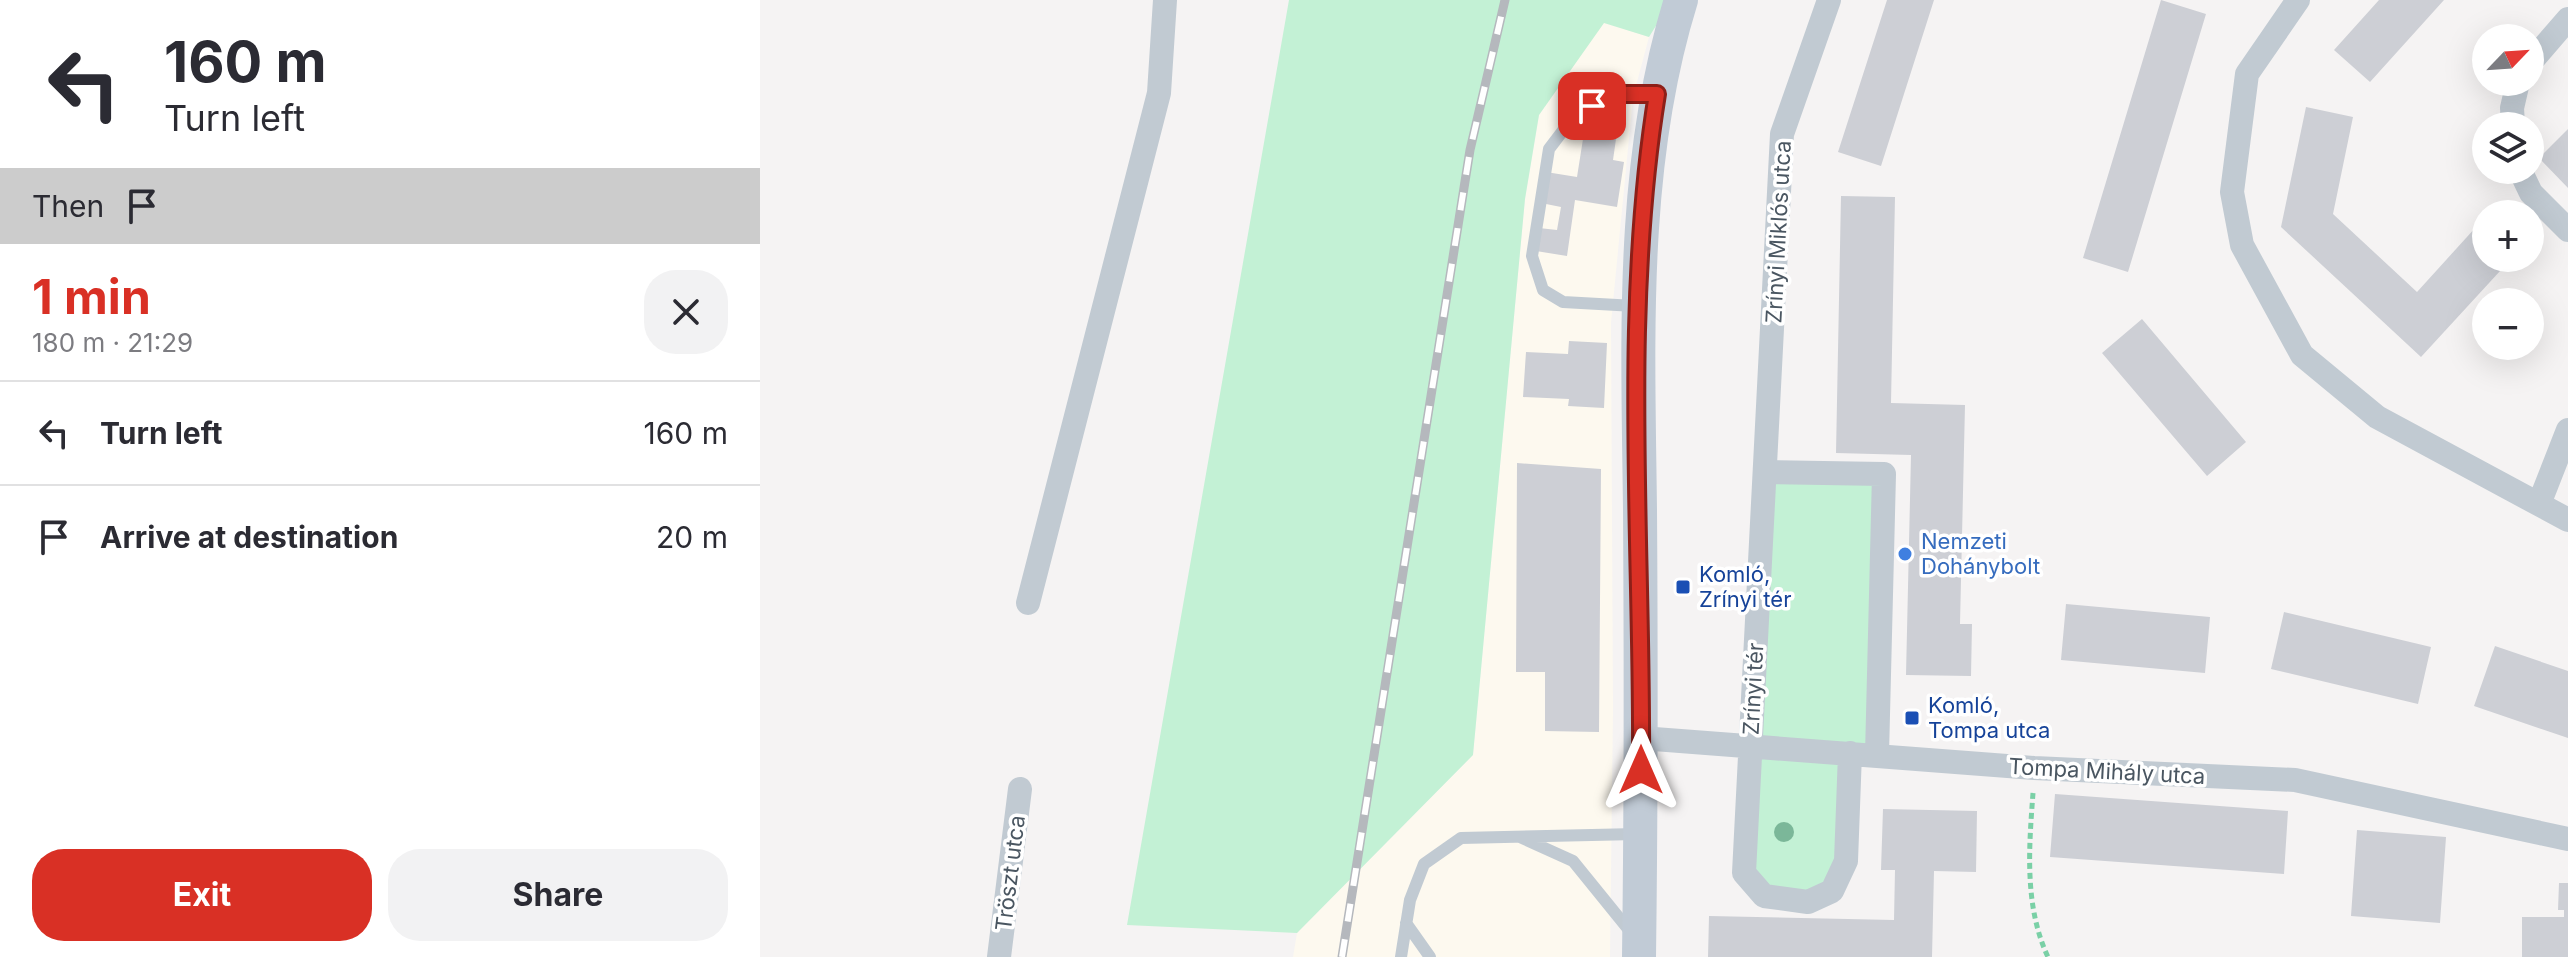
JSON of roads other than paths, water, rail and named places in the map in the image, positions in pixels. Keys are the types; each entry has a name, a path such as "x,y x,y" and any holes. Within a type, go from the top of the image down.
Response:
{"main road":[{"path":"1639,950 1639,306 1646,161 1657,94 1681,0"}],"street":[{"path":"1028,603 1159,93 1165,0"},
{"name":"Zrínyi Miklós utca","path":"1765,472 1782,134 1829,0"},
{"path":"2298,0 2247,74 2232,192 2242,245 2302,355 2377,417 2568,520"},
{"path":"2544,47 2568,19"},
{"path":"2527,184 2531,193 2568,230"},
{"path":"2539,504 2568,430"},
{"path":"1765,472 1884,474 1877,755"},
{"name":"Zrínyi tér","path":"1765,472 1744,873 1764,896 1808,902 1832,891 1846,861 1850,753"},
{"name":"Tompa Mihály utca","path":"1641,738 2034,768 2295,780 2568,839"},
{"name":"Tröszt utca","path":"999,957 1020,789"}],"lane":[{"path":"1639,306 1563,302 1543,290 1532,256 1549,149 1568,124 1592,106 1619,94 1657,94"},
{"path":"1401,957 1410,900 1424,864 1461,838 1640,834"},
{"path":"1513,835 1573,861 1639,950"},
{"path":"1406,923 1430,957"}],"railway":[{"path":"1342,957 1470,150 1505,0"}],"place":[{"name":"Nemzeti Dohánybolt","path":"1905,554"},
{"name":"Komló, Zrínyi tér","path":"1683,587"},
{"name":"Komló, Tompa utca","path":"1912,718"}]}
